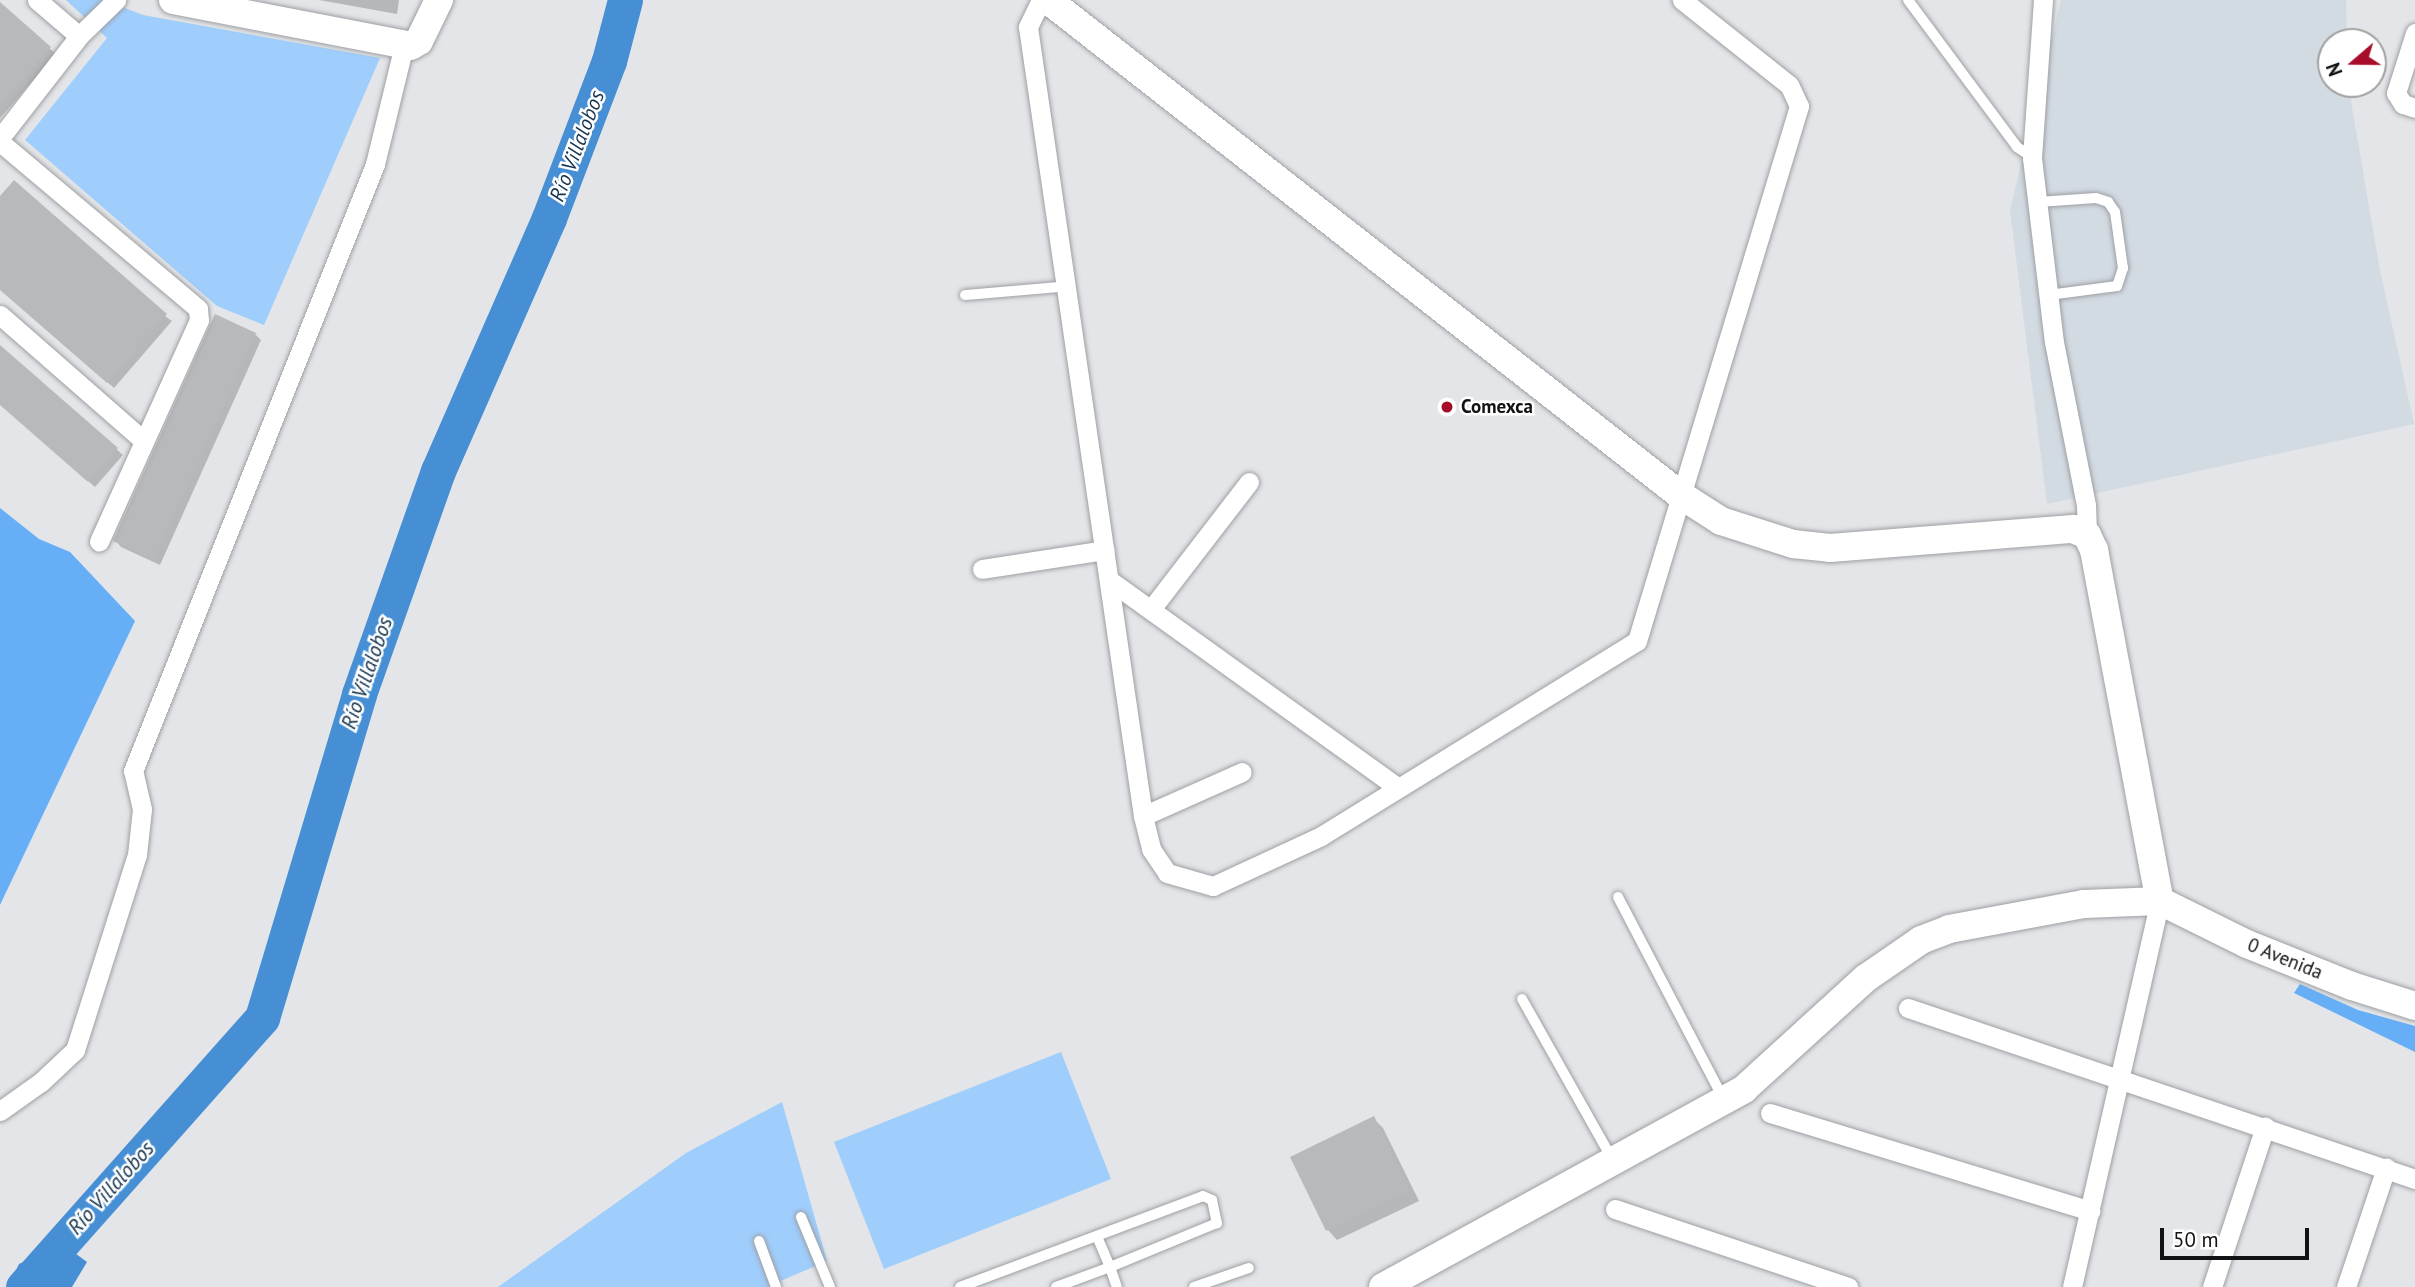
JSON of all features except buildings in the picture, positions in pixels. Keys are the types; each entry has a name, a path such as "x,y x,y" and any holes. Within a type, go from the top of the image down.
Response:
{"main road":[{"path":"173,0 404,45 419,41 439,0"},
{"path":"1048,0 1679,495 1721,521 1793,544 1830,548 2073,529 2087,535 2094,550 2161,901 2084,904 1949,929 1921,940 1866,978 1782,1058 1724,1100 1383,1287"},
{"name":"0 Avenida","path":"2161,901 2247,944 2352,986 2415,1006"}],"street":[{"path":"37,0 79,36"},
{"path":"99,541 199,320 198,309 0,140 79,36 116,0"},
{"path":"1041,0 1028,27 1069,286 1143,816 1151,849 1167,873 1213,886 1321,836 1637,640 1799,106 1789,85 1682,0"},
{"path":"2043,0 2032,158 2049,295 2086,505 2087,535"},
{"path":"2415,33 2396,93 2403,104 2415,108"},
{"path":"0,1111 41,1082 75,1050 137,855 142,808 133,771 375,164 404,45"},
{"path":"0,315 143,440"},
{"path":"1152,608 1249,482"},
{"path":"982,569 1105,550"},
{"path":"1110,580 1398,788"},
{"path":"1143,816 1242,772"},
{"path":"2072,1287 2161,901"},
{"path":"1908,1008 2415,1179"},
{"path":"1770,1113 2090,1211"},
{"path":"2212,1287 2265,1127"},
{"path":"2346,1287 2386,1168"},
{"path":"1615,1209 1848,1287"}],"lane":[{"path":"1908,0 2017,147 2032,158"},
{"path":"2038,202 2096,198 2108,202 2115,212 2123,268 2117,286 2049,295"},
{"path":"965,295 1069,286"},
{"path":"1618,897 1724,1100"},
{"path":"1522,999 1613,1161"},
{"path":"960,1287 1203,1196 1212,1200 1217,1223 1056,1287"},
{"path":"801,1217 831,1287"},
{"path":"1097,1237 1117,1287"},
{"path":"759,1241 776,1287"},
{"path":"1194,1287 1249,1268"}],"shaded area":[{"path":"66,0 104,0 143,15 380,58 264,325 217,306 25,140 107,38"},
{"path":"2061,0 2346,0 2347,28 2317,28 2317,98 2350,98 2380,271 2414,424 2047,504 2010,210"},
{"path":"0,508 39,539 70,552 135,621 0,905"},
{"path":"2300,984 2358,1010 2415,1026 2415,1052 2294,993"},
{"path":"1061,1052 1111,1179 884,1269 834,1142"},
{"path":"782,1102 827,1261 776,1283 777,1287 498,1287 686,1153"},
{"path":"72,1251 87,1262 72,1287 8,1287 19,1264 44,1253"}],"waterway":[{"name":"Río Villalobos","path":"23,1287 262,1018 359,694 438,471 549,218 609,61 625,0"}],"place":[{"name":"Comexca","path":"1447,407"}]}
